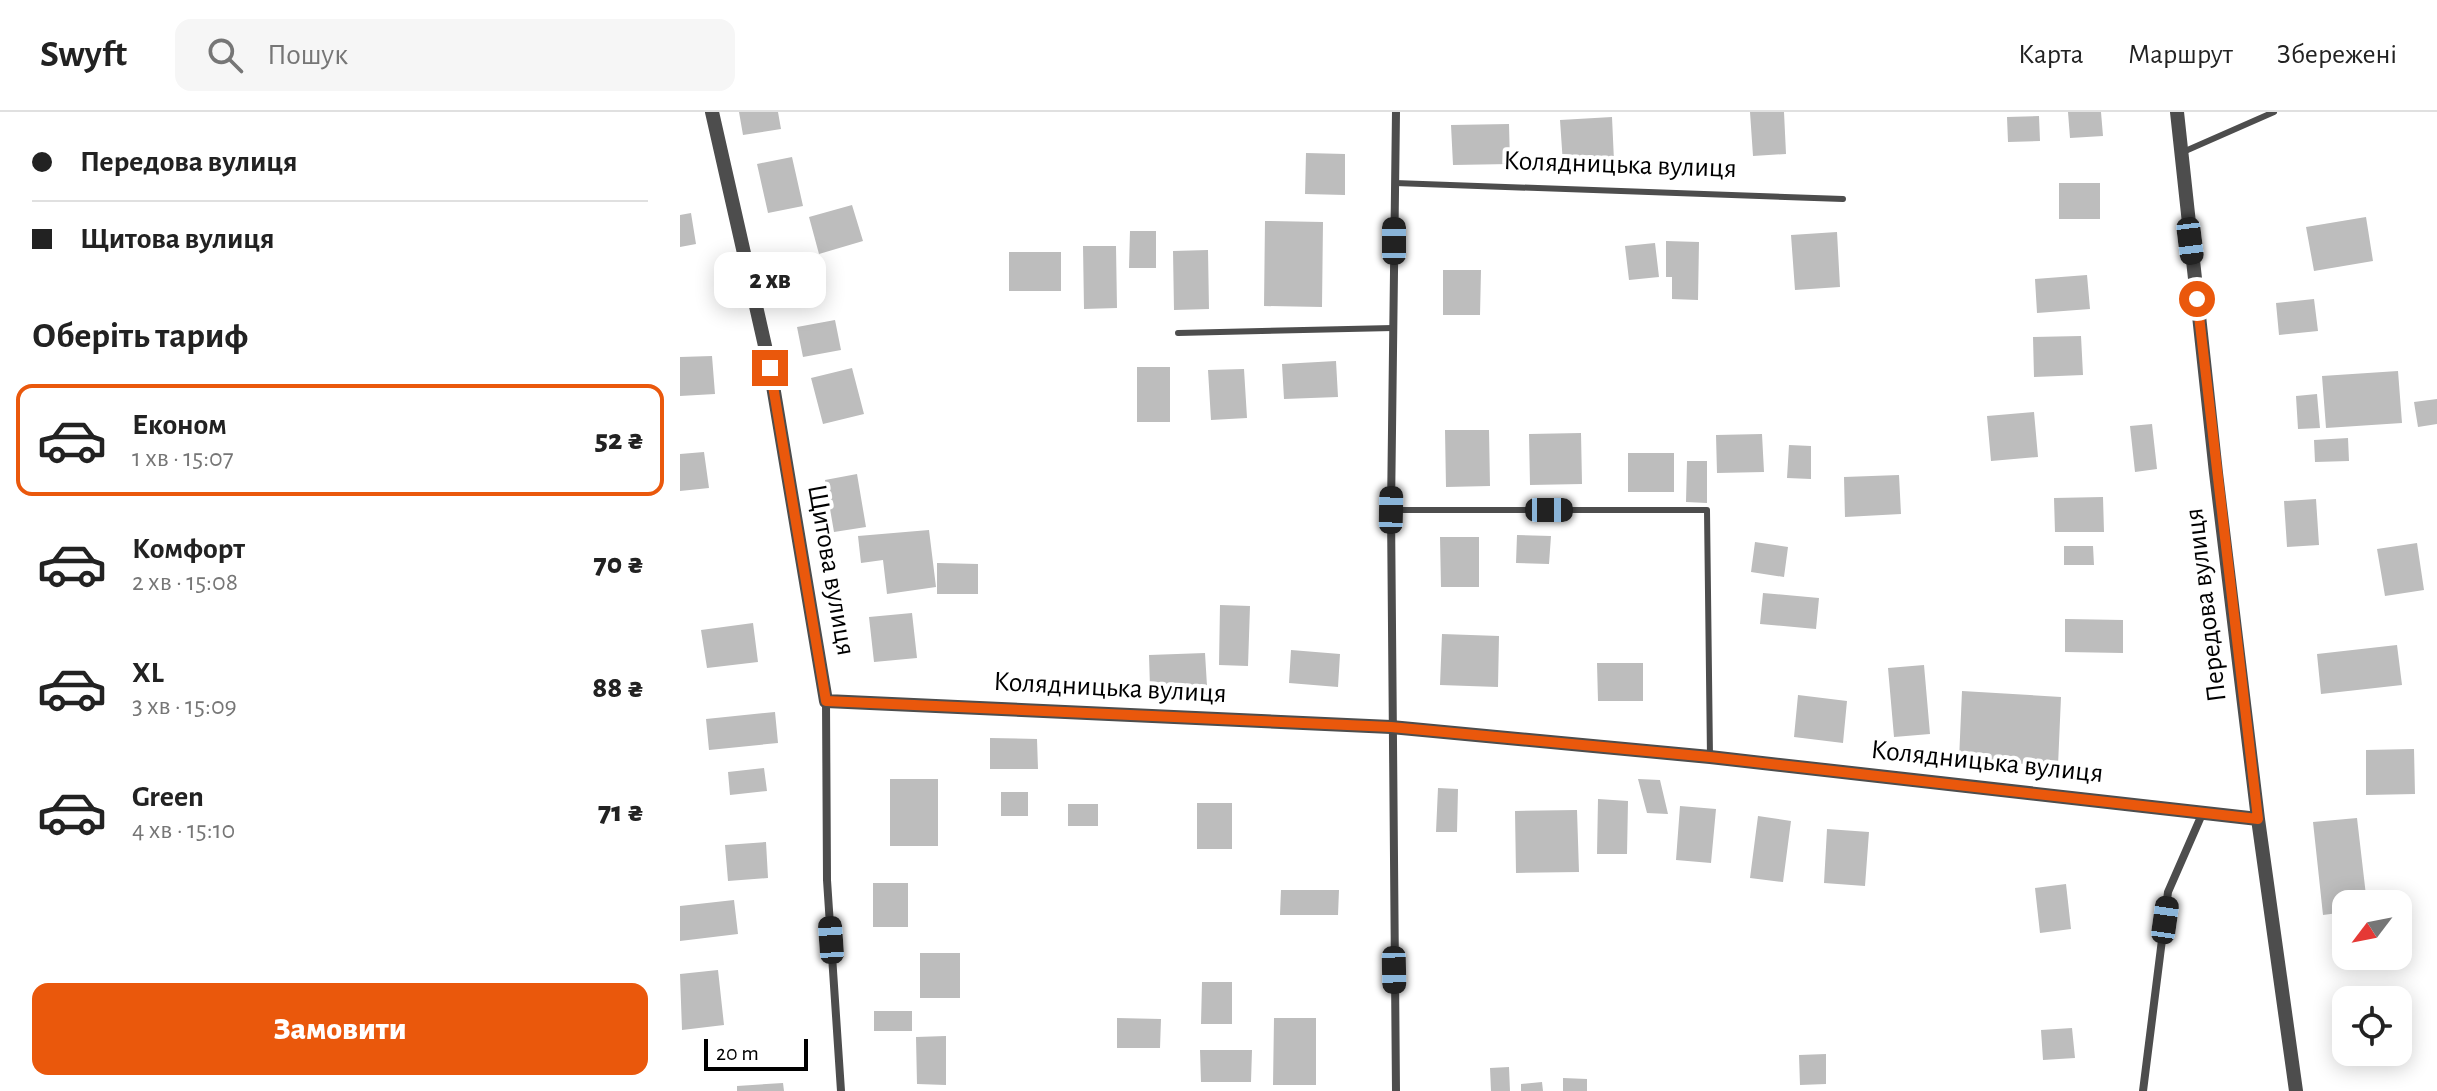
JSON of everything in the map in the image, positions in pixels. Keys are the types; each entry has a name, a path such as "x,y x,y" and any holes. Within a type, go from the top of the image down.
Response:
{"street":[{"name":"Щитова вулиця","path":"712,112 770,368 826,701 827,880 841,1091"},
{"path":"1396,112 1391,510 1396,1091"},
{"name":"Передова вулиця","path":"2177,112 2258,819 2296,1091"},
{"name":"Колядницька вулиця","path":"826,701 1391,727 1710,757 2258,819"},
{"path":"2143,1091 2168,892 2203,812"}],"lane":[{"path":"2180,154 2274,112"},
{"name":"Колядницька вулиця","path":"1395,183 1843,199"},
{"path":"1178,333 1393,328"},
{"path":"1391,510 1707,510 1710,757"}],"building":[{"path":"739,112 778,112 781,129 743,135"},
{"path":"1750,112 1784,112 1786,154 1753,156"},
{"path":"2068,112 2101,112 2103,136 2070,138"},
{"path":"2039,116 2040,141 2008,142 2007,117"},
{"path":"1612,117 1614,161 1563,164 1560,120"},
{"path":"1509,124 1510,164 1453,165 1451,125"},
{"path":"1306,153 1345,154 1345,195 1305,194"},
{"path":"792,157 803,206 768,213 757,164"},
{"path":"2059,183 2100,183 2100,219 2059,219"},
{"path":"852,205 863,241 819,254 809,217"},
{"path":"691,213 696,244 680,247 680,215"},
{"path":"2366,217 2373,261 2314,271 2306,227"},
{"path":"1265,221 1323,222 1322,307 1264,306"},
{"path":"1130,231 1156,231 1156,268 1129,268"},
{"path":"1837,232 1840,287 1795,290 1791,235"},
{"path":"1666,241 1699,242 1698,300 1672,299 1672,277 1666,277"},
{"path":"1655,243 1659,277 1629,280 1625,246"},
{"path":"1083,246 1116,246 1117,308 1084,309"},
{"path":"1208,250 1209,309 1174,310 1173,251"},
{"path":"1009,252 1061,252 1061,291 1009,291"},
{"path":"1443,270 1481,270 1480,315 1443,315"},
{"path":"2087,275 2090,309 2037,313 2035,279"},
{"path":"2314,299 2318,331 2279,335 2276,303"},
{"path":"835,320 841,350 803,357 797,327"},
{"path":"2081,336 2083,375 2034,377 2033,337"},
{"path":"712,356 715,394 680,396 680,357"},
{"path":"1336,361 1338,397 1284,399 1282,364"},
{"path":"1137,367 1170,367 1170,422 1137,422"},
{"path":"852,368 864,414 823,424 811,378"},
{"path":"1244,369 1247,418 1211,420 1208,370"},
{"path":"2398,371 2402,423 2326,428 2322,376"},
{"path":"2317,394 2320,428 2298,429 2296,396"},
{"path":"2437,399 2437,424 2418,427 2414,402"},
{"path":"2034,412 2038,457 1991,461 1987,416"},
{"path":"2152,424 2157,469 2135,472 2130,426"},
{"path":"1445,430 1489,430 1490,486 1446,487"},
{"path":"1581,433 1582,484 1530,485 1529,434"},
{"path":"1762,434 1764,472 1717,473 1716,435"},
{"path":"2348,438 2349,461 2315,462 2314,440"},
{"path":"1789,445 1811,446 1811,479 1787,478"},
{"path":"704,452 709,488 680,491 680,454"},
{"path":"1628,453 1674,453 1674,492 1628,492"},
{"path":"1687,461 1707,461 1707,503 1686,502"},
{"path":"857,474 866,527 834,532 825,480"},
{"path":"1899,475 1901,514 1845,517 1844,477"},
{"path":"2103,497 2104,532 2055,532 2054,498"},
{"path":"2316,499 2319,545 2287,547 2284,501"},
{"path":"929,530 936,587 887,594 883,560 861,563 858,536"},
{"path":"1517,535 1551,536 1549,564 1516,563"},
{"path":"1440,537 1479,537 1479,587 1441,587"},
{"path":"1755,542 1788,547 1784,577 1751,572"},
{"path":"2417,543 2424,590 2385,596 2377,549"},
{"path":"2064,546 2093,546 2094,565 2064,565"},
{"path":"937,563 978,564 978,594 937,594"},
{"path":"1763,593 1819,598 1816,629 1760,624"},
{"path":"1220,605 1250,606 1248,666 1219,665"},
{"path":"912,613 917,658 874,662 869,617"},
{"path":"2065,619 2123,620 2123,653 2065,652"},
{"path":"753,623 758,662 707,668 701,630"},
{"path":"1442,634 1499,636 1498,687 1440,685"},
{"path":"2397,645 2402,685 2321,694 2317,654"},
{"path":"1291,650 1340,654 1338,687 1289,683"},
{"path":"1205,653 1207,686 1150,688 1149,655"},
{"path":"1597,663 1643,663 1643,701 1598,701"},
{"path":"1924,665 1930,734 1894,737 1888,668"},
{"path":"1962,691 2061,697 2058,766 1959,760"},
{"path":"1798,695 1847,701 1843,743 1794,737"},
{"path":"775,712 778,743 709,750 706,719"},
{"path":"990,738 1037,739 1038,769 990,769"},
{"path":"2414,749 2415,794 2366,795 2366,750"},
{"path":"764,768 767,791 730,795 728,772"},
{"path":"890,779 938,779 938,846 890,846"},
{"path":"1638,779 1660,780 1668,814 1647,813"},
{"path":"1438,788 1458,789 1457,832 1436,832"},
{"path":"1001,792 1028,792 1028,816 1001,816"},
{"path":"1598,799 1628,801 1627,854 1597,854"},
{"path":"1197,803 1232,803 1232,849 1197,849"},
{"path":"1068,804 1098,804 1098,826 1068,826"},
{"path":"1680,806 1716,809 1711,863 1676,860"},
{"path":"1577,810 1579,872 1516,873 1515,811"},
{"path":"1758,816 1791,821 1783,882 1750,878"},
{"path":"2357,818 2365,890 2332,890 2332,914 2323,915 2313,822"},
{"path":"1827,829 1869,832 1865,886 1824,883"},
{"path":"766,842 768,878 728,881 725,845"},
{"path":"873,883 908,883 908,927 873,927"},
{"path":"2066,884 2071,929 2040,933 2035,888"},
{"path":"1281,890 1339,890 1338,915 1280,915"},
{"path":"734,900 738,934 680,941 680,906"},
{"path":"920,953 960,953 960,998 920,998"},
{"path":"718,970 724,1025 682,1030 680,974"},
{"path":"1202,982 1232,982 1232,1024 1201,1024"},
{"path":"874,1011 912,1011 912,1031 874,1031"},
{"path":"1117,1018 1161,1019 1160,1048 1117,1048"},
{"path":"1274,1018 1316,1018 1316,1085 1273,1085"},
{"path":"2072,1028 2075,1058 2043,1060 2041,1030"},
{"path":"946,1036 946,1085 917,1084 916,1037"},
{"path":"1200,1050 1252,1050 1251,1082 1201,1082"},
{"path":"1826,1054 1826,1084 1800,1085 1799,1055"},
{"path":"1509,1067 1510,1091 1491,1091 1490,1068"},
{"path":"1563,1078 1587,1079 1587,1091 1563,1091"},
{"path":"1542,1082 1543,1091 1521,1091 1521,1084"},
{"path":"783,1083 784,1091 737,1091 737,1086"}],"route":[{"path":"770,368 826,701 1391,727 1710,757 2258,819 2197,299"}]}
